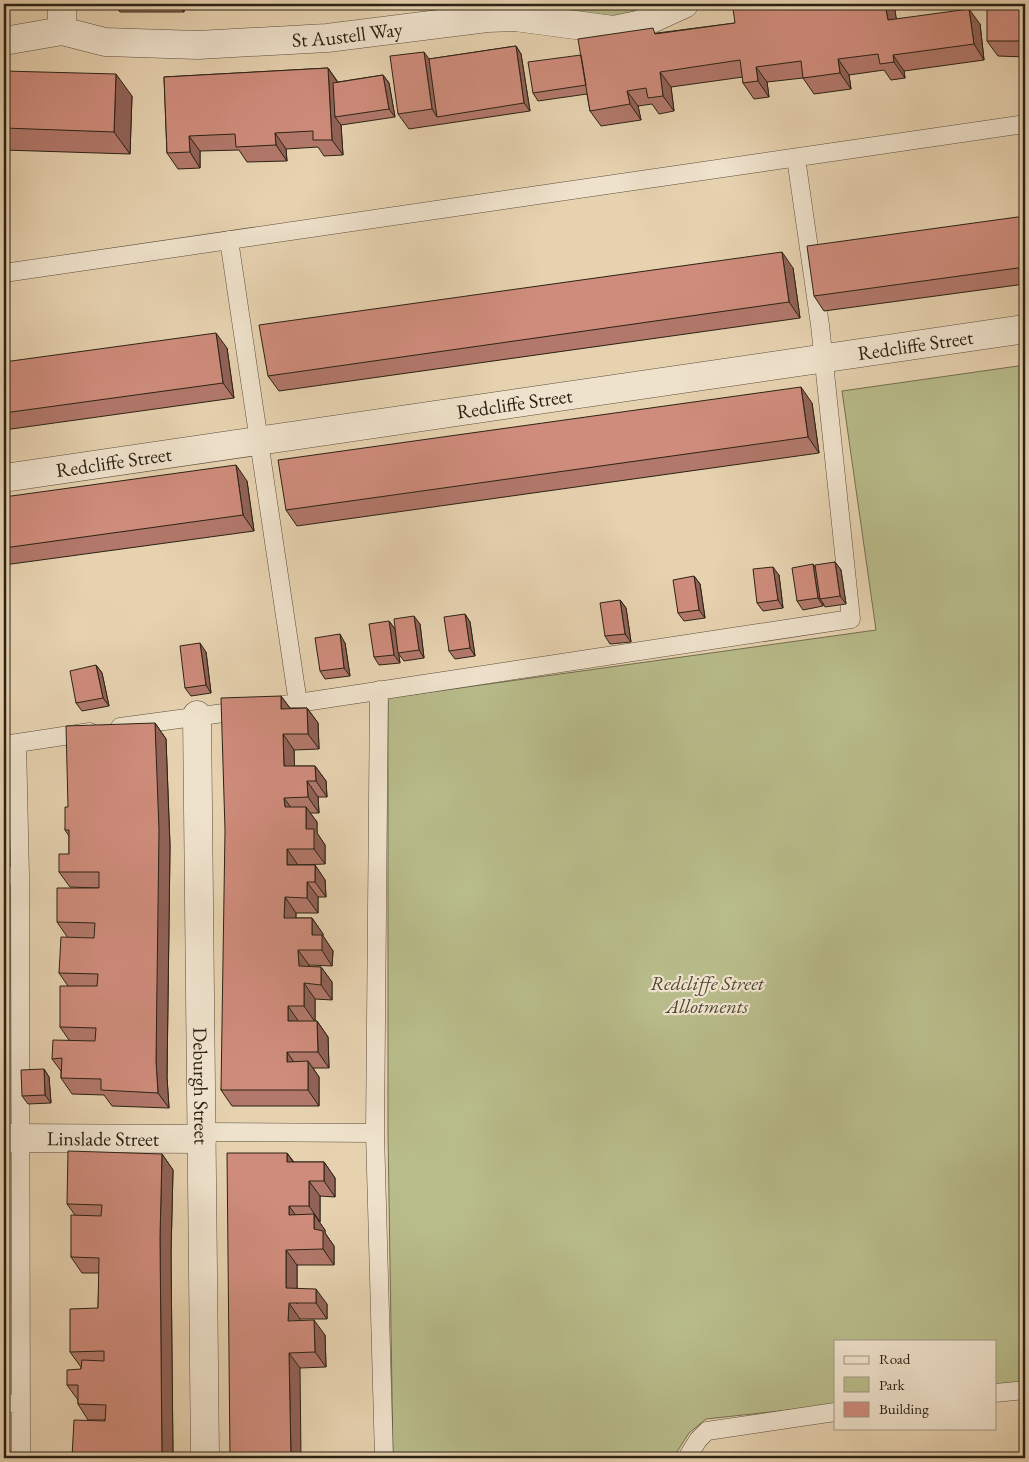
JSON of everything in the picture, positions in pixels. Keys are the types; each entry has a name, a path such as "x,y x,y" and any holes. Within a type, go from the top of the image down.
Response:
{"street":[{"path":"4,41 62,31 62,4"},
{"name":"St Austell Way","path":"62,31 105,42 206,45 327,38 487,18 535,19 613,30 638,25 684,4"},
{"name":"Redcliffe Street","path":"4,478 1025,329"},
{"name":"Deburgh Street","path":"197,715 205,1458"},
{"name":"Linslade Street","path":"12,1138 202,1135"}],"lane":[{"path":"4,273 1025,124"},
{"path":"21,1458 12,1404 12,876 10,744 197,715 298,703 851,619 823,357 796,158"},
{"path":"229,240 298,703"},
{"path":"379,690 375,1133 384,1458"},
{"path":"202,1135 375,1133"},
{"path":"996,1393 1025,1390"},
{"path":"687,1458 698,1440 708,1431 834,1412"}],"green space":[{"path":"520,4 662,4 615,20 584,17"},
{"name":"Redcliffe Street Allotments","path":"1025,365 1025,1383 996,1386 996,1340 834,1340 834,1405 706,1419 689,1433 673,1458 393,1458 388,1133 388,698 876,630 842,391"}],"building":[{"path":"772,4 885,4 888,20 969,9 974,44 893,55 894,62 880,64 878,54 838,59 840,73 803,78 801,61 756,67 758,81 743,83 740,60 660,72 663,96 648,98 646,88 627,91 630,104 590,111 578,39 653,28 655,34 735,23 733,9"},
{"path":"987,4 1025,4 1025,41 987,41"},
{"path":"516,46 524,103 437,117 429,59"},
{"path":"424,52 432,109 398,114 390,56"},
{"path":"581,55 586,85 533,93 528,62"},
{"path":"328,68 332,140 313,140 313,131 275,133 276,145 236,147 235,134 189,136 190,152 167,153 164,77"},
{"path":"4,71 116,74 114,132 4,128"},
{"path":"383,75 389,109 335,117 333,83"},
{"path":"1025,216 1025,267 814,296 807,246"},
{"path":"782,252 789,302 268,376 259,325"},
{"path":"216,333 223,383 4,413 4,362"},
{"path":"801,387 808,437 286,510 278,460"},
{"path":"236,465 243,515 4,548 4,497"},
{"path":"835,562 840,596 820,599 815,565"},
{"path":"813,564 818,598 797,601 792,568"},
{"path":"773,567 778,600 757,603 753,569"},
{"path":"694,576 699,610 678,613 673,580"},
{"path":"620,600 625,634 605,636 600,603"},
{"path":"465,614 470,648 449,651 444,617"},
{"path":"414,616 419,650 398,653 394,619"},
{"path":"389,621 394,655 374,657 369,624"},
{"path":"340,634 344,668 320,671 315,638"},
{"path":"200,643 206,685 185,688 180,646"},
{"path":"96,665 103,698 76,703 70,671"},
{"path":"281,696 281,709 307,708 308,734 283,734 284,766 315,766 316,781 307,781 308,797 284,798 285,807 306,807 306,829 314,829 314,849 287,849 287,865 315,865 315,882 307,882 307,898 285,897 284,918 312,918 312,935 322,935 322,950 298,950 299,966 321,967 321,985 304,983 304,1006 288,1006 288,1021 317,1021 318,1052 287,1052 287,1062 308,1061 308,1090 221,1090 225,830 221,698"},
{"path":"155,723 159,830 156,1061 158,1093 101,1090 101,1079 61,1078 62,1058 52,1059 53,1040 95,1041 96,1028 60,1027 60,986 97,986 98,974 59,973 61,937 94,938 95,923 57,922 57,888 99,888 99,872 59,872 59,854 69,854 69,830 65,830 65,807 68,807 66,726"},
{"path":"44,1069 45,1095 22,1096 21,1070"},
{"path":"68,1151 162,1154 160,1237 162,1458 72,1457 74,1420 105,1421 106,1405 78,1404 78,1385 67,1385 67,1370 81,1369 82,1360 104,1361 104,1351 70,1352 70,1309 98,1308 99,1258 71,1257 71,1215 101,1216 102,1205 67,1204"},
{"path":"227,1153 287,1153 287,1162 324,1162 324,1181 309,1181 309,1206 289,1206 289,1215 314,1214 314,1229 323,1231 323,1249 286,1250 286,1288 316,1289 316,1303 289,1303 288,1321 314,1320 315,1352 289,1353 291,1458 230,1458"}]}
